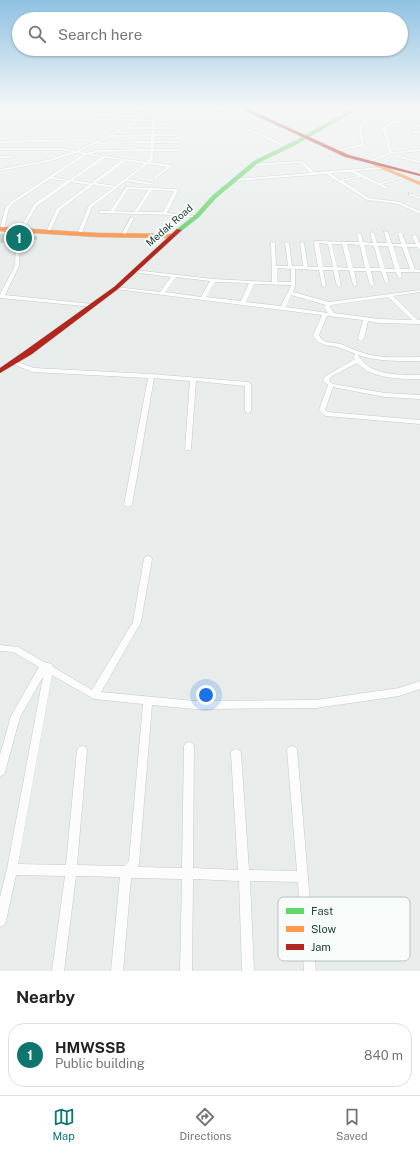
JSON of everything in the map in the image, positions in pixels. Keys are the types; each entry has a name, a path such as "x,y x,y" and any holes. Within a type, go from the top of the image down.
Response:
{"main road":[{"name":"Medak Road","path":"0,371 14,363 116,288 195,217 214,197 254,165 273,152"},
{"path":"339,152 376,165 419,173"},
{"path":"345,152 420,184"},
{"path":"1,230 170,238"},
{"path":"1,230 170,238"}],"street":[{"path":"0,170 48,161 75,152"},
{"path":"78,152 170,166 155,178"},
{"path":"1,230 8,206 86,154 93,152"},
{"path":"79,234 90,206 151,160 152,152"},
{"path":"235,180 352,172 376,165 391,153 397,152"},
{"path":"0,156 12,157"},
{"path":"396,156 420,162"},
{"path":"21,230 33,207 68,180 104,157"},
{"path":"48,232 58,209 126,160"},
{"path":"254,165 302,162 313,174"},
{"path":"352,172 386,188"},
{"path":"327,173 368,199 399,202 420,213"},
{"path":"340,181 362,176"},
{"path":"378,184 402,177"},
{"path":"49,178 116,187"},
{"path":"124,180 176,190 164,214"},
{"path":"111,212 127,188 151,186"},
{"path":"135,213 151,186"},
{"path":"410,194 420,198"},
{"path":"100,212 172,214 195,217"},
{"path":"122,235 132,218"},
{"path":"386,232 400,277"},
{"path":"372,233 387,282"},
{"path":"400,233 413,271"},
{"path":"359,234 372,285"},
{"path":"414,236 419,247"},
{"path":"18,242 17,266 1,296 92,306"},
{"path":"324,286 316,243 330,242 419,247"},
{"path":"330,242 339,286"},
{"path":"273,243 276,283"},
{"path":"283,308 293,284 287,243"},
{"path":"302,243 306,268"},
{"path":"344,243 355,285"},
{"path":"274,267 420,271"},
{"path":"135,271 213,280 293,284"},
{"path":"162,293 174,276"},
{"path":"202,298 213,280"},
{"path":"243,303 252,282"},
{"path":"116,288 283,308 366,320 384,322 418,322"},
{"path":"290,293 328,304 420,291"},
{"path":"389,295 418,322"},
{"path":"328,304 327,306 332,315"},
{"path":"325,314 316,337 322,342 342,346 365,356 393,359 420,359"},
{"path":"360,339 366,320"},
{"path":"355,352 357,360 369,369 400,377 420,377"},
{"path":"357,360 327,377 326,381 331,385 385,395 420,397"},
{"path":"14,363 33,370 151,376 248,384 248,411"},
{"path":"128,505 151,376"},
{"path":"188,449 193,380"},
{"path":"331,385 322,410 326,414 420,422"},
{"path":"94,695 137,622 148,559"},
{"path":"0,648 15,649 47,666 94,695 195,705 316,704 399,692 420,685"},
{"path":"0,772 16,716 47,666"},
{"path":"0,921 12,869 47,666"},
{"path":"117,971 126,872 134,863 148,700"},
{"path":"186,971 189,746"},
{"path":"58,971 71,870 82,750"},
{"path":"292,750 304,897"},
{"path":"236,753 244,876 248,971"},
{"path":"12,869 303,877"},
{"path":"309,961 310,971"}],"building":[{"path":"0,234 37,236 37,240 16,240 0,243"}],"traffic: fast":[{"path":"179,230 197,216 214,197 256,162 276,152"}],"traffic: slow":[{"path":"375,164 420,184"},
{"path":"0,229 98,235 171,236"}],"traffic: jam":[{"path":"339,152 347,156 420,175"},
{"path":"0,371 29,352 116,288 179,230"}],"place":[{"name":"HMWSSB","path":"19,238"}]}
